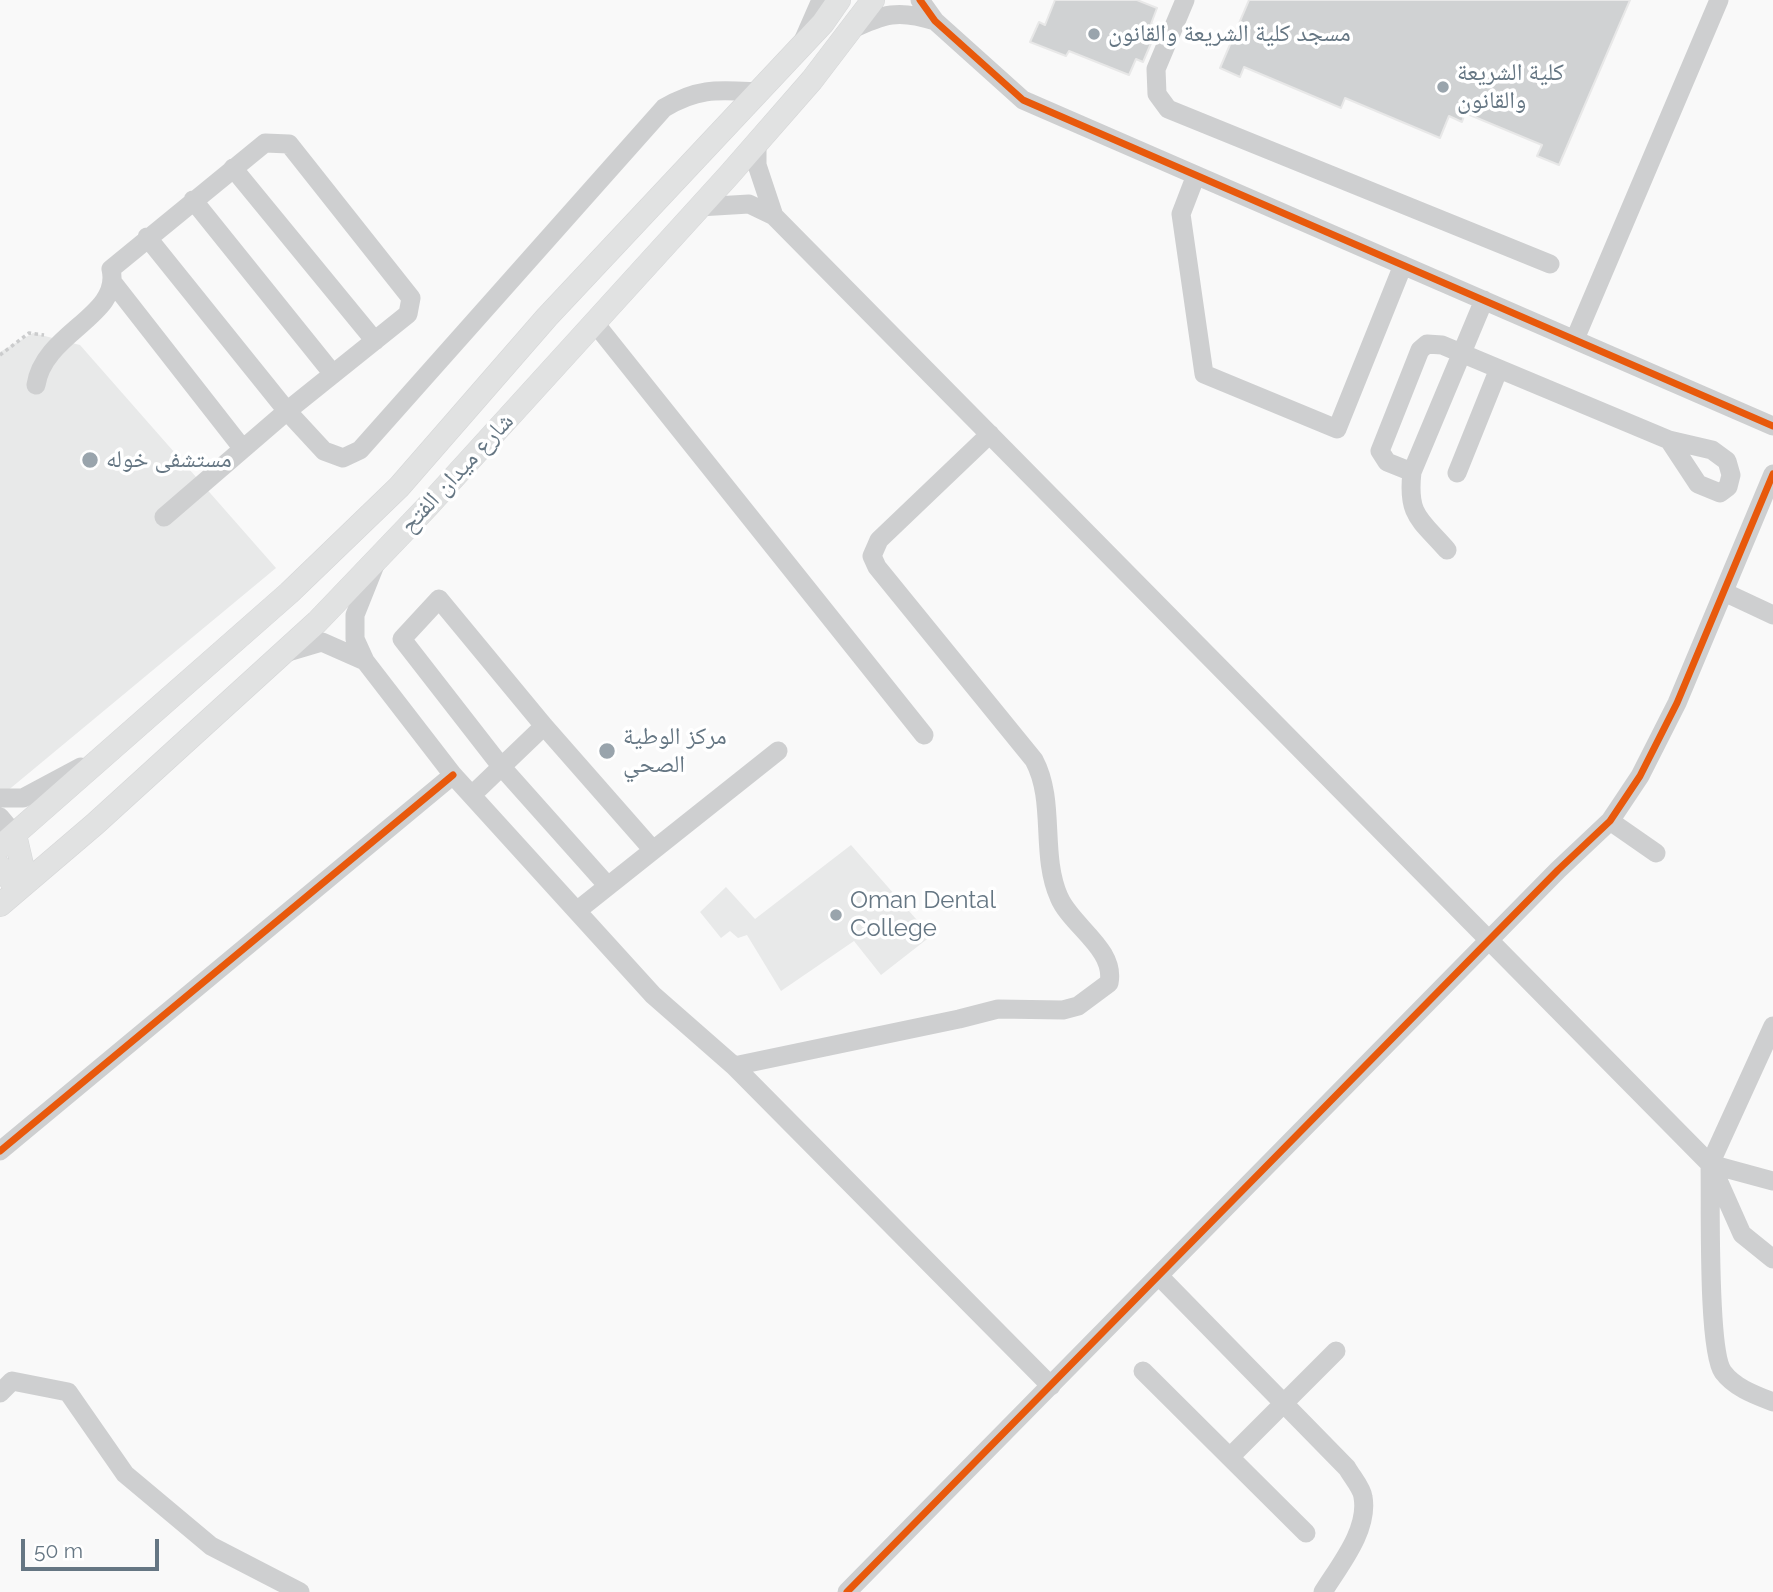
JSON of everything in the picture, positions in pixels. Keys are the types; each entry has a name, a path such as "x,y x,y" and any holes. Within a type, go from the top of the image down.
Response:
{"main road":[{"name":"شارع ميدان الفتح","path":"8,841 289,593 399,487 547,317 801,47 839,0"},
{"name":"شارع ميدان الفتح","path":"0,905 45,869 281,655 379,557 757,143 873,0"},
{"path":"8,841 45,869"},
{"path":"8,841 7,863 18,889"},
{"path":"7,863 45,869"}],"street":[{"path":"801,47 821,0"},
{"path":"920,0 935,21 1023,100 1773,426"},
{"path":"1185,0 1156,69 1157,94 1168,109 1550,264"},
{"path":"1575,339 1719,0"},
{"path":"850,30 899,12 935,21"},
{"path":"147,237 287,411 324,451 343,458 360,450 664,108 686,95 713,89 758,92"},
{"path":"164,517 243,449 287,411 408,314 411,298 289,144 265,143 111,269 114,284 243,449"},
{"path":"757,143 758,165 774,216"},
{"path":"233,168 375,341"},
{"path":"1196,175 1181,214 1204,373 1337,429 1403,265"},
{"path":"193,200 333,374"},
{"path":"699,207 749,204 774,216 1710,1164 1742,1234 1773,1259"},
{"path":"36,385 38,371 59,342 108,299 114,284"},
{"path":"1447,550 1413,511 1409,496 1412,472 1485,300"},
{"path":"594,322 924,735"},
{"path":"1412,472 1387,462 1380,452 1420,349 1427,344 1442,345 1462,356 1670,440"},
{"path":"1457,473 1498,371"},
{"path":"734,1066 959,1019 981,1012 1063,1010 1078,1006 1109,983 1112,970 1105,957 1060,901 1054,884 1049,861 1041,774 1034,760 877,568 872,556 879,540 990,434"},
{"path":"847,1592 1610,821 1640,776 1677,703 1773,474"},
{"path":"379,557 355,615 355,639 365,661 453,775 653,995 734,1066 1051,1386"},
{"path":"1724,592 1773,615"},
{"path":"607,885 500,765 402,639 439,598 544,726 652,849"},
{"path":"281,655 322,642 365,661"},
{"path":"472,795 500,765 544,726"},
{"path":"578,910 778,751"},
{"path":"0,798 23,798 41,792 107,754"},
{"path":"0,1151 453,775"},
{"path":"0,817 8,841"},
{"path":"1610,821 1656,853"},
{"path":"1773,1026 1710,1164 1714,1338 1721,1371 1740,1388 1773,1402"},
{"path":"1710,1164 1773,1181"},
{"path":"1159,1276 1347,1468 1363,1495 1363,1517 1348,1551 1324,1592"},
{"path":"1230,1457 1285,1405 1336,1351"},
{"path":"1143,1371 1306,1533"},
{"path":"0,1393 12,1381 68,1392 125,1474 211,1546 300,1592"}],"path":[{"path":"0,355 29,333 37,332 59,342"}],"shaded area":[{"name":"مستشفى خوله","path":"33,333 80,345 276,568 0,797 0,352"},
{"name":"Oman Dental College","path":"851,845 931,936 881,975 854,941 781,991 747,935 738,938 730,931 721,938 700,912 726,887 755,919"}],"building":[{"name":"مسجد كلية الشريعة والقانون","path":"1055,0 1137,0 1157,8 1151,24 1158,27 1143,62 1136,59 1129,75 1069,51 1066,56 1030,42 1039,22 1045,25"},
{"name":"كلية الشريعة والقانون","path":"1249,0 1630,0 1559,165 1537,156 1542,145 1465,113 1462,122 1449,116 1440,138 1345,98 1341,108 1244,67 1240,77 1220,68"}],"cycle path":[{"path":"920,0 935,21 1023,100 1773,426"},
{"path":"847,1592 1558,870 1610,821 1640,776 1677,703 1773,474"},
{"path":"0,1151 453,775"}],"place":[{"name":"مسجد كلية الشريعة والقانون","path":"1094,34"},
{"name":"كلية الشريعة والقانون","path":"1443,87"},
{"name":"مستشفى خوله","path":"90,460"},
{"name":"مركز الوطية الصحي","path":"607,751"},
{"name":"Oman Dental College","path":"836,915"}]}
